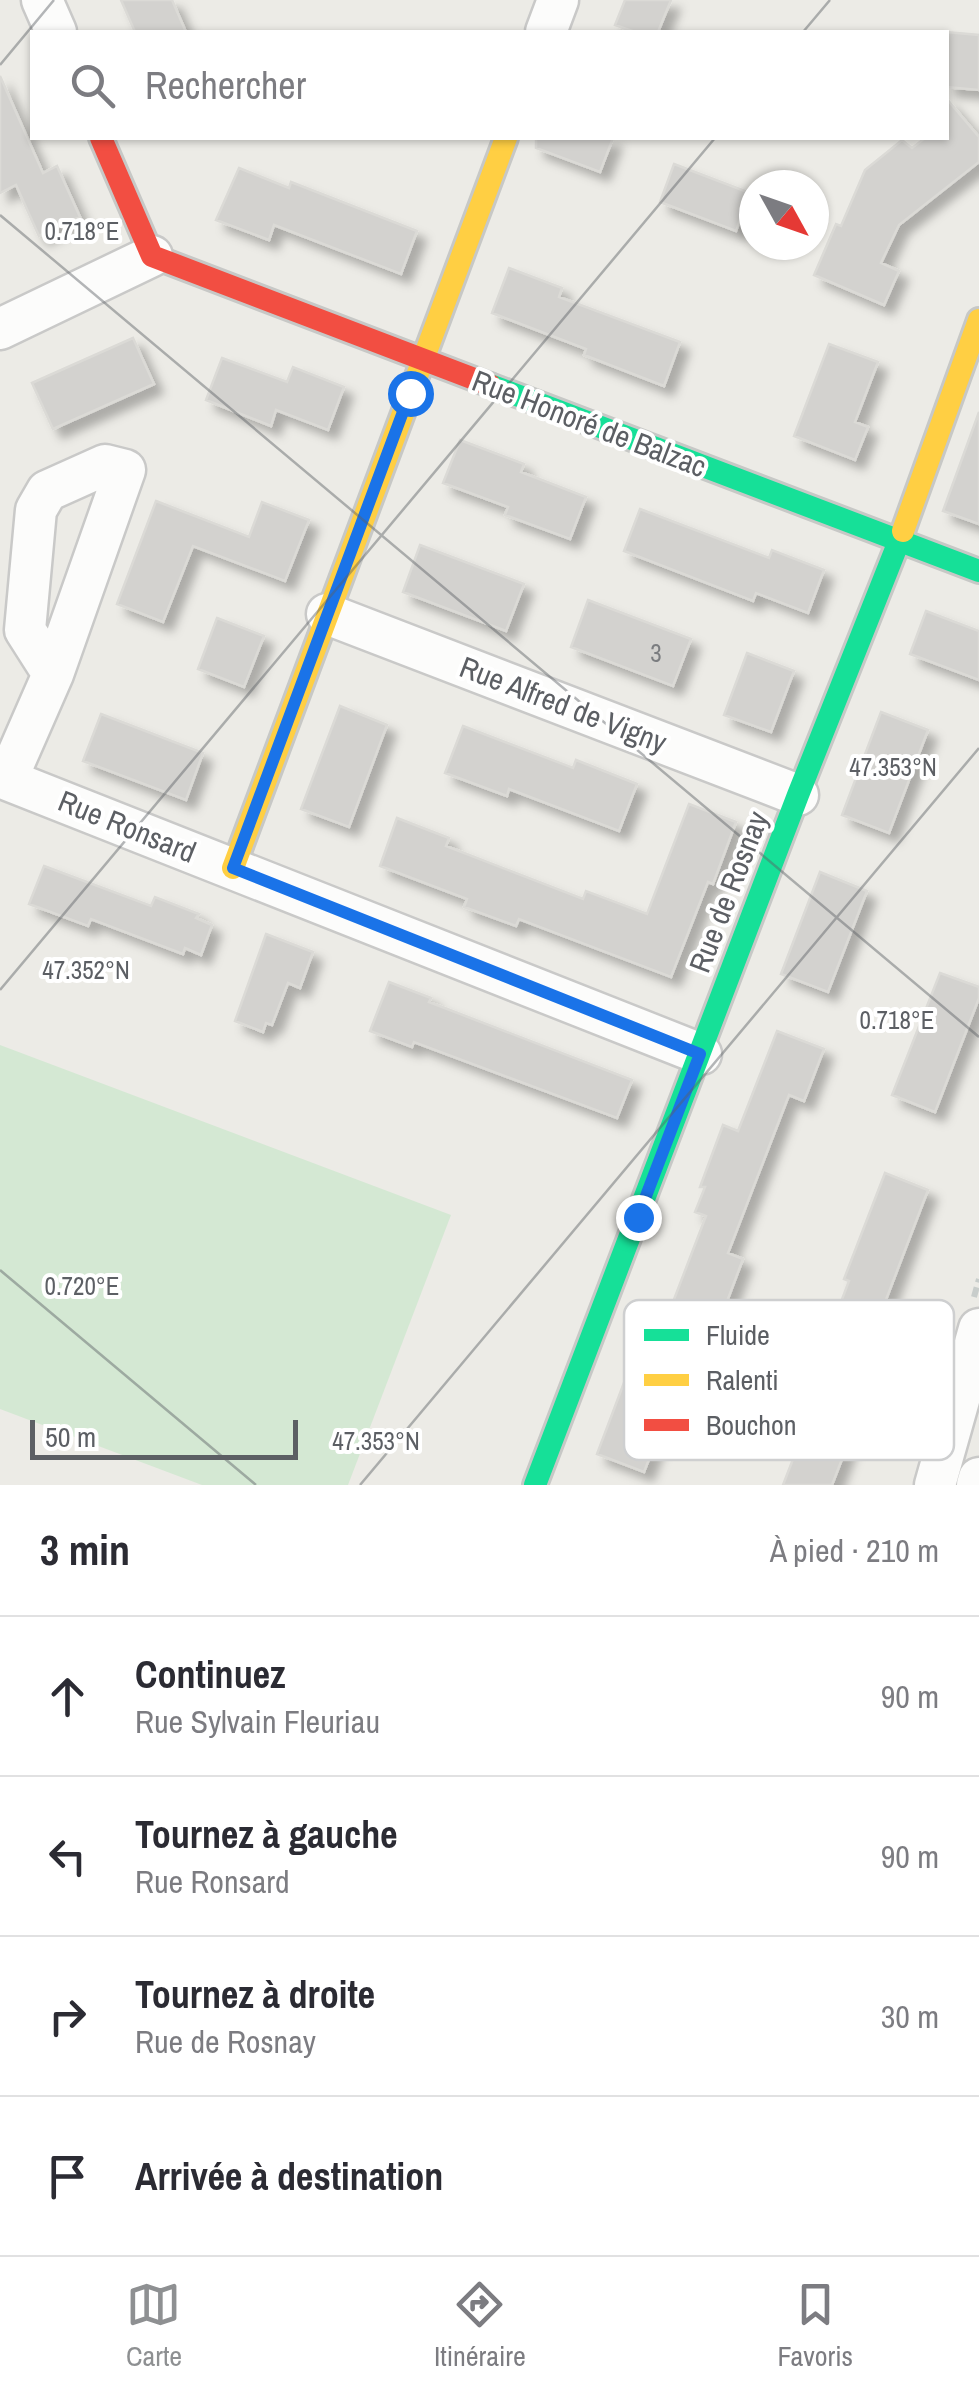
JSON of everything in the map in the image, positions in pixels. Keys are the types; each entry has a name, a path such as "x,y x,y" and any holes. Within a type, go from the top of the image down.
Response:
{"street":[{"path":"42,0 55,30"},
{"path":"547,30 558,0"},
{"path":"0,329 152,256 102,140"},
{"path":"233,868 505,140"},
{"name":"Rue Honoré de Balzac","path":"152,256 979,571"},
{"name":"Rue de Rosnay","path":"535,1485 798,795 899,542 979,320"},
{"name":"Rue Alfred de Vigny","path":"327,614 798,795"},
{"path":"3,778 53,674"},
{"name":"Rue Ronsard","path":"3,778 700,1054"},
{"path":"954,1420 979,1329"},
{"path":"936,1485 943,1460"},
{"path":"977,1485 979,1478"}],"green space":[{"path":"0,1045 451,1215 348,1485 202,1485 0,1409"}],"building":[{"path":"121,0 172,0 185,30 134,30"},
{"path":"625,0 671,0 659,30 629,30 615,25"},
{"path":"949,32 979,35 979,90 949,87"},
{"path":"0,76 43,173 57,166 80,217 39,236 16,185 0,193"},
{"path":"949,102 979,137 979,162 899,225 881,263 899,271 884,305 814,275 820,260 829,260 829,240 836,224 841,226 865,170 902,140 912,148 922,140 949,140"},
{"path":"536,140 612,140 600,172 536,148"},
{"path":"674,164 739,189 739,223 736,231 660,202"},
{"path":"239,168 289,188 291,182 417,231 401,274 274,225 269,240 216,220"},
{"path":"509,268 562,288 559,297 680,342 664,386 584,355 586,349 492,313"},
{"path":"133,338 154,384 53,429 32,383"},
{"path":"829,344 878,362 855,422 868,427 855,460 794,436"},
{"path":"222,358 287,382 293,367 344,387 328,430 276,410 271,426 206,400"},
{"path":"979,412 979,524 943,511"},
{"path":"460,440 524,464 521,472 586,497 570,539 505,515 508,507 443,483"},
{"path":"156,501 249,537 262,502 309,520 285,581 193,546 163,622 117,604"},
{"path":"640,509 769,558 772,550 824,570 808,613 756,593 753,601 624,551"},
{"path":"420,545 524,584 506,631 403,592"},
{"path":"588,600 691,639 673,686 571,647"},
{"path":"926,611 979,631 979,680 910,654"},
{"path":"217,618 264,636 244,687 198,669"},
{"path":"747,653 794,671 771,732 724,715"},
{"path":"340,706 387,725 349,827 301,809"},
{"path":"881,712 928,730 889,833 842,815"},
{"path":"101,714 203,753 186,800 83,761"},
{"path":"463,726 573,768 576,760 637,784 619,831 509,789 507,796 445,773"},
{"path":"689,804 736,822 671,977 519,919 516,926 464,907 467,899 380,866 397,818 449,838 446,846 583,899 586,891 647,914"},
{"path":"44,866 151,906 155,897 199,914 196,918 212,925 201,955 185,948 183,954 91,919 88,926 29,904"},
{"path":"820,872 867,891 828,992 781,974"},
{"path":"266,934 313,952 300,988 288,983 272,1025 266,1023 263,1032 235,1021"},
{"path":"940,973 979,987 979,998 935,1112 892,1095"},
{"path":"389,982 431,998 429,1002 632,1080 617,1118 414,1042 412,1047 370,1031"},
{"path":"777,1031 824,1049 804,1101 789,1095 728,1253 743,1259 728,1300 674,1300 706,1216 695,1212 723,1125 738,1131"},
{"path":"885,1173 928,1190 886,1300 842,1300 849,1281 844,1279"},
{"path":"624,1383 624,1460 649,1460 644,1472 597,1454"},
{"path":"793,1460 842,1460 832,1485 783,1485"}],"traffic: fast":[{"path":"490,385 979,571"},
{"path":"535,1485 903,531"}],"traffic: slow":[{"path":"233,868 505,140"},
{"path":"903,531 979,320"}],"traffic: jam":[{"path":"102,140 152,256 490,385"}],"route":[{"path":"410,393 233,868 700,1054 638,1217"}]}
